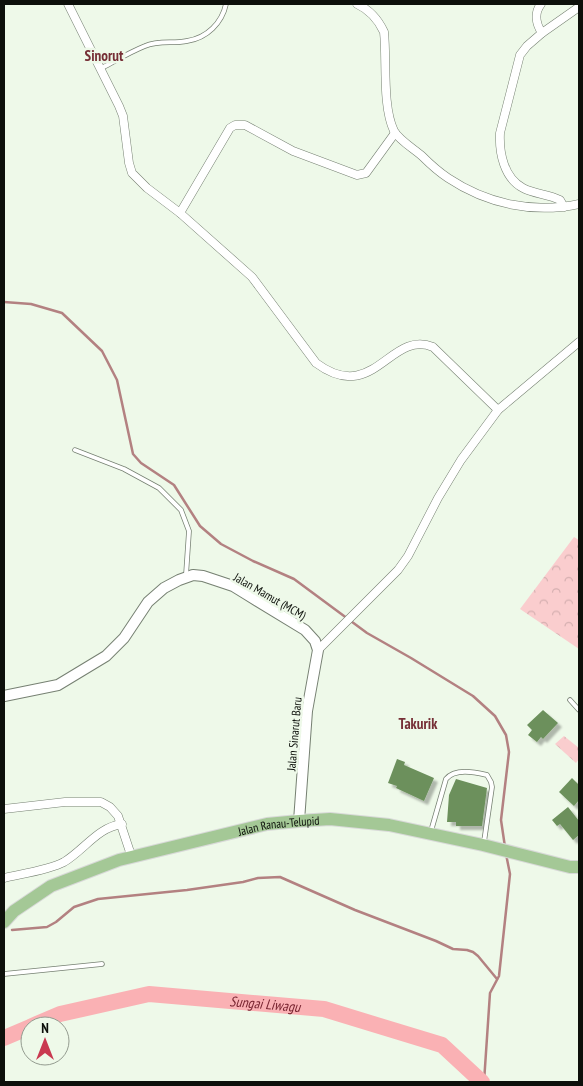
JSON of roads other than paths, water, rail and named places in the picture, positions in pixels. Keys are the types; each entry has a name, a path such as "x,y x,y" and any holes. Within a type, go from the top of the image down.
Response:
{"highway":[{"name":"Jalan Ranau-Telupid","path":"4,922 14,911 51,886 119,860 267,824 299,821 330,819 389,825 487,846 576,869"}],"street":[{"path":"68,4 123,116 129,164 132,173 147,188 180,213 252,277 316,363 336,374 361,375 371,372 408,346 424,344 433,347 498,410"},
{"path":"357,4 372,14 380,23 384,32 387,104 395,133 447,177 467,190 516,206 564,207 579,204"},
{"path":"541,4 538,7 536,18 542,33"},
{"path":"564,207 560,200 524,188 509,176 499,144 500,133 520,56 527,46 542,33 579,7"},
{"path":"180,213 230,128 235,125 245,125 293,151 357,175 366,172 395,133"},
{"path":"318,650 392,578 408,556 450,478 498,410 579,342"},
{"name":"Jalan Mamut (MCM)","path":"4,696 58,684 106,656 124,638 148,602 164,588 193,576 204,576 233,586 304,630 315,641 318,650"},
{"name":"Jalan Sinarut Baru","path":"299,821 307,711 318,650"},
{"path":"4,809 65,802 102,802 110,807 118,816 132,858"},
{"path":"4,878 64,862 108,826 122,824"}],"lane":[{"path":"100,68 146,46 161,42 187,41 209,32 221,20 226,4"},
{"path":"75,450 124,469 159,488 181,510 189,531 186,578"},
{"path":"570,700 579,710"},
{"path":"430,834 446,779 450,774 454,772 487,775 492,787 487,846"},
{"path":"4,974 102,964"}],"waterway":[{"path":"4,302 31,304 62,313 102,351 117,380 133,454 141,463 174,485 200,526 221,544 294,579 367,633 473,696 495,716 506,735 509,752 501,820 505,847"},
{"path":"484,1082 490,993 499,976 510,874 506,854"},
{"path":"12,930 47,927 74,907 98,899 187,890 258,878 280,877 355,910 453,949 473,952 497,979"},
{"name":"Sungai Liwagu","path":"55,1016 149,994 324,1009 442,1045 482,1082"},
{"name":"Sungai Liwagu","path":"4,1038 20,1031"}],"district":[{"name":"Sinorut","path":"104,55"},
{"name":"Takurik","path":"418,723"}]}
